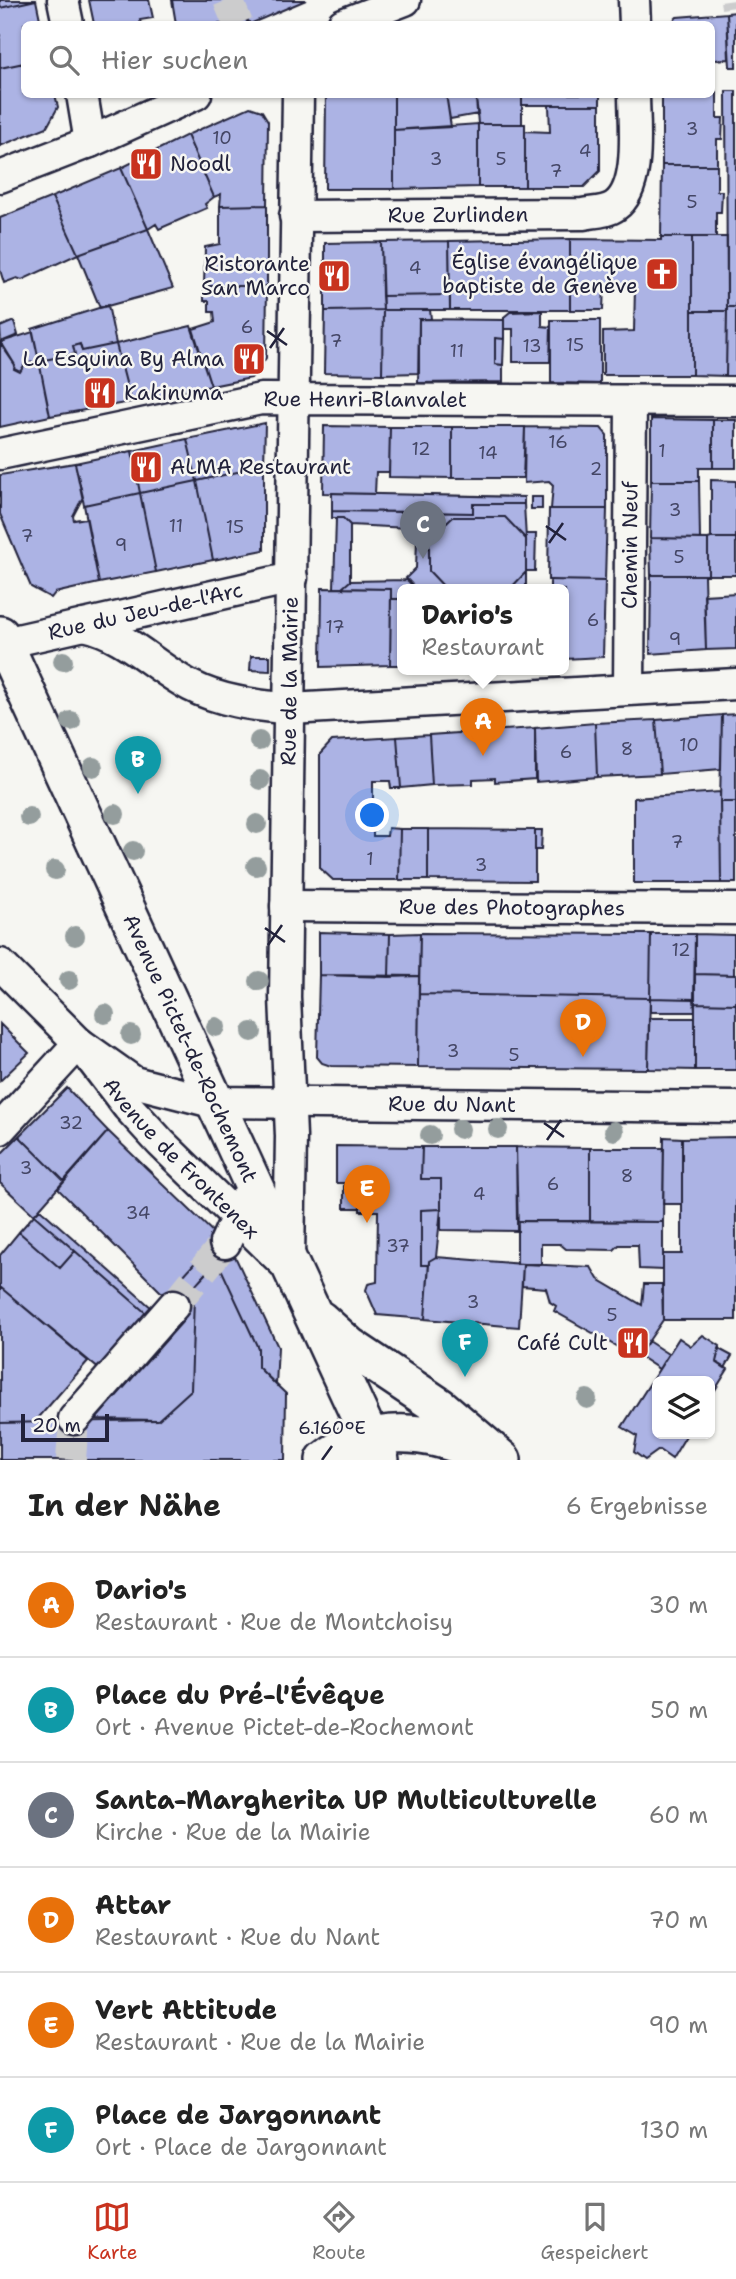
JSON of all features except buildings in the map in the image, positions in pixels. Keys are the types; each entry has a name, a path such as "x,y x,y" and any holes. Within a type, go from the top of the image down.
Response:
{"main road":[{"name":"Avenue Pictet-de-Rochemont","path":"1,641 212,1102 238,1215 289,1268 374,1449"},
{"path":"308,1306 349,1346 440,1407 502,1460"},
{"path":"325,1460 347,1445 374,1449 395,1433 442,1437 493,1460"}],"street":[{"path":"63,0 67,21"},
{"path":"351,21 405,0"},
{"path":"634,0 635,21"},
{"path":"83,98 90,142"},
{"path":"0,177 90,142 187,98"},
{"name":"Rue de la Mairie","path":"289,1268 288,1103 285,1058 286,906 298,98"},
{"name":"Rue Zurlinden","path":"295,216 583,214 618,204 631,184 634,98"},
{"name":"Rue Henri-Blanvalet","path":"0,454 261,399 294,397 736,401"},
{"name":"Chemin Neuf","path":"629,689 631,401"},
{"name":"Rue du Jeu-de-l'Arc","path":"1,641 292,578"},
{"path":"84,625 119,637 189,685 206,693 238,704 289,709 736,684"},
{"name":"Rue des Photographes","path":"286,906 736,909"},
{"name":"Avenue de Frontenex","path":"0,964 79,1043 128,1107 238,1215"},
{"path":"0,1129 79,1043"},
{"name":"Avenue de Frontenex","path":"79,1043 135,1082 212,1102"},
{"name":"Rue du Nant","path":"212,1102 736,1107"},
{"path":"74,1419 174,1304"}],"tunnel":[{"path":"228,0 237,21"},
{"path":"735,0 736,7"},
{"path":"174,1305 225,1243"},
{"path":"71,1460 74,1419"}],"place":[{"name":"Noodl","path":"146,164"},
{"name":"Église évangélique baptiste de Genève","path":"662,274"},
{"name":"Ristorante San Marco","path":"334,276"},
{"name":"La Esquina By Alma","path":"249,359"},
{"name":"Kakinuma","path":"100,393"},
{"name":"ALMA Restaurant","path":"146,467"},
{"name":"Santa-Margherita UP Multiculturelle","path":"423,559"},
{"name":"Dario's","path":"483,756"},
{"name":"Place du Pré-l'Évêque","path":"138,794"},
{"name":"Attar","path":"583,1057"},
{"name":"Vert Attitude","path":"367,1223"},
{"name":"Café Cult","path":"633,1343"},
{"name":"Place de Jargonnant","path":"465,1377"}]}
